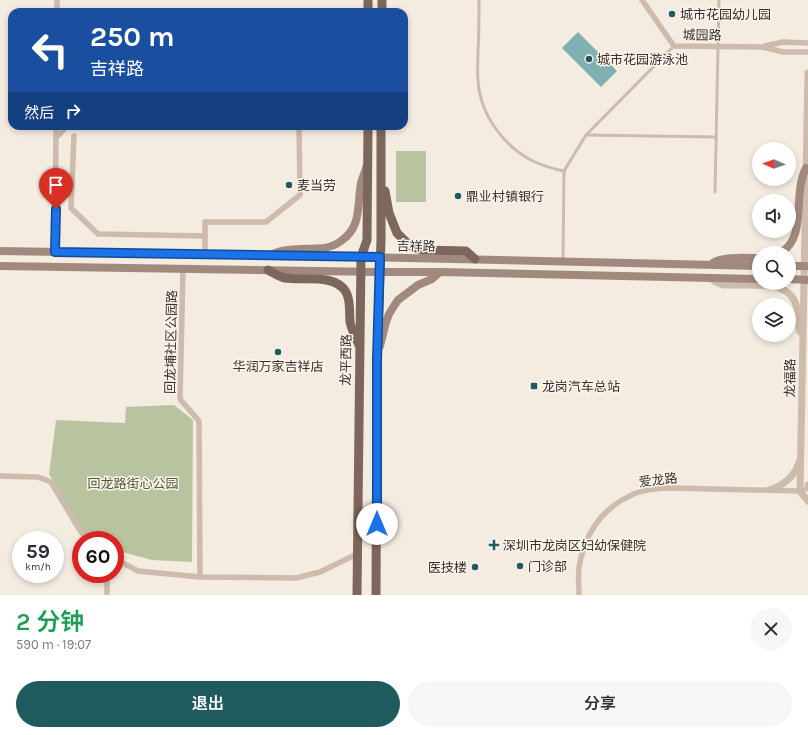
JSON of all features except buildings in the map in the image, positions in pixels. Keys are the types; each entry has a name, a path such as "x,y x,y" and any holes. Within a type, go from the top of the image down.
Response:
{"main road":[{"name":"龙平西路","path":"357,595 360,272 361,256 367,240 368,130"},
{"path":"376,595 377,360 380,272 381,130"},
{"path":"381,163 389,213 397,233 409,244 420,250 466,251 475,259"},
{"path":"268,255 283,250 325,248 336,245 348,236 356,224 361,183 368,165"},
{"path":"790,246 797,237 800,218 802,175 806,168"},
{"name":"吉祥路","path":"0,251 361,256 752,266"},
{"path":"711,265 716,261 723,259 752,258"},
{"name":"吉祥路","path":"0,266 440,272 752,279"},
{"path":"268,270 284,278 324,279 333,281 339,285 346,292 350,306 353,334 360,346"},
{"path":"377,360 386,322 394,306 403,296 418,285 432,279 440,272"},
{"path":"796,279 806,280"}],"street":[{"name":"城园路","path":"642,0 674,46 762,47"},
{"path":"762,47 783,42 808,43"},
{"path":"762,47 783,52 808,52"},
{"name":"龙福路","path":"800,491 803,343 806,280 808,73"},
{"path":"55,252 56,130"},
{"path":"56,138 63,130"},
{"path":"205,254 206,222 266,222 300,195 299,130"},
{"path":"74,136 71,208 98,234 205,236"},
{"name":"回龙埔社区公园路","path":"183,269 180,399 198,421 200,577"},
{"path":"710,278 723,285 767,285 778,287 786,291 797,307 799,328 803,343"},
{"path":"769,490 779,487 793,474 798,466 800,454"},
{"path":"0,476 38,477 52,482 81,531"},
{"name":"爱龙路","path":"579,595 579,569 583,549 590,532 602,516 634,493 652,489 672,488 800,491 808,487"},
{"path":"800,491 808,501"},
{"path":"124,564 138,572 200,577 296,578 320,572 357,554"},
{"path":"107,583 107,595"}],"lane":[{"path":"479,0 478,80 482,101 486,111 496,129 518,152 545,166 564,171"},
{"path":"716,192 719,0"},
{"path":"563,261 564,171 586,134 674,46"},
{"path":"586,134 716,137"}],"green space":[{"path":"396,151 426,151 426,202 396,202"},
{"name":"回龙路街心公园","path":"174,405 193,420 192,562 152,560 124,552 124,531 83,531 49,474 56,420 125,423 126,407"}],"water":[{"name":"城市花园游泳池","path":"578,32 617,71 601,87 562,48"}],"place":[{"name":"城市花园幼儿园","path":"672,14"},
{"name":"城市花园游泳池","path":"589,59"},
{"name":"麦当劳","path":"289,185"},
{"name":"鼎业村镇银行","path":"458,196"},
{"name":"华润万家吉祥店","path":"278,352"},
{"name":"龙岗汽车总站","path":"534,386"},
{"name":"深圳市龙岗区妇幼保健院","path":"494,545"},
{"name":"门诊部","path":"520,566"},
{"name":"医技楼","path":"475,567"}],"route":[{"path":"56,209 55,252 380,257 377,360 377,524"}]}
